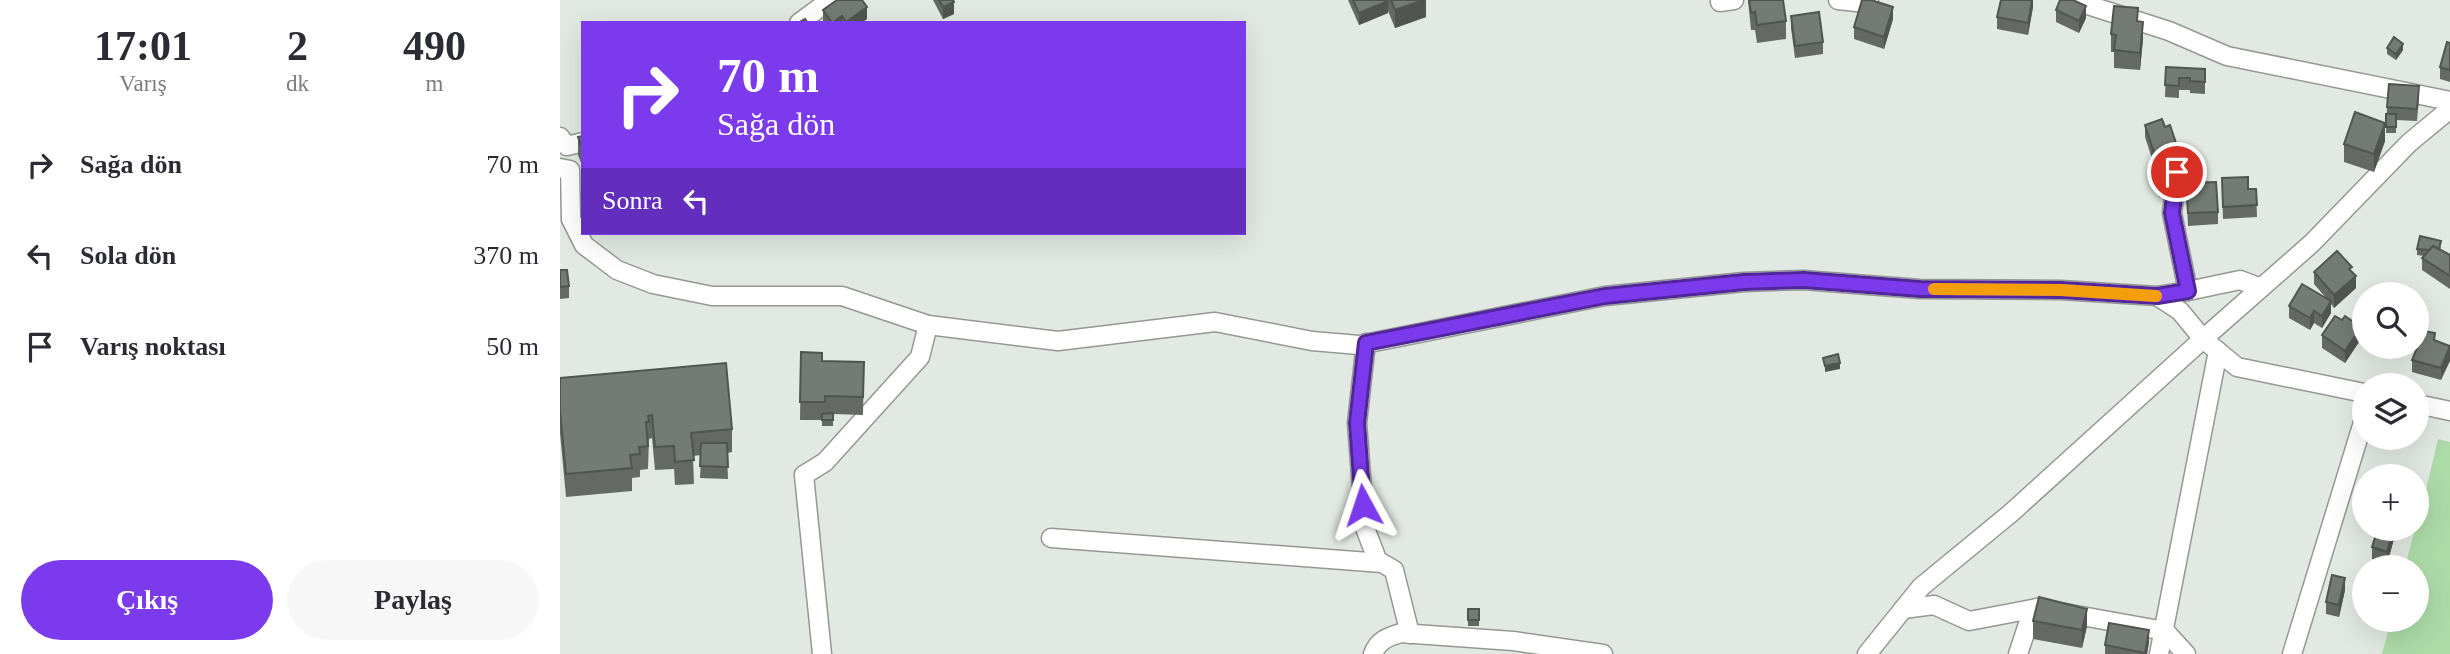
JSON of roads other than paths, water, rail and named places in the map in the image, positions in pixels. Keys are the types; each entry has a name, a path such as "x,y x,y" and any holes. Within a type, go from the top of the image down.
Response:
{"street":[{"path":"802,21 830,0"},
{"path":"1838,0 1866,3 1869,0"},
{"path":"2072,0 2169,31 2227,56 2450,101"},
{"path":"1867,654 1921,587 2011,513 2312,243 2409,143 2450,108"},
{"path":"560,137 567,146 581,142"},
{"path":"560,168 570,170 571,219 584,245 617,270 653,284 712,296 842,296 928,325 1058,341 1215,322 1312,341 1366,343 1605,296 1744,282 1804,280 1920,289 2061,290 2157,296 2240,280 2261,288"},
{"path":"2177,172 2172,213 2188,291"},
{"path":"2157,296 2180,310 2203,339 2237,367 2352,391"},
{"path":"822,654 804,475 825,461 920,358 928,325"},
{"path":"1366,343 1357,423 1365,528 1378,562"},
{"path":"2159,654 2218,351"},
{"path":"2429,407 2450,411"},
{"path":"2292,654 2355,450"},
{"path":"1051,538 1378,562 1394,570 1410,634"},
{"path":"1903,609 1934,605 1969,621 2037,608 2165,631 2186,654"},
{"path":"2018,654 2032,611 2037,608"},
{"path":"1373,654 1375,647 1386,637 1401,633 1514,641 1602,654"}]}
